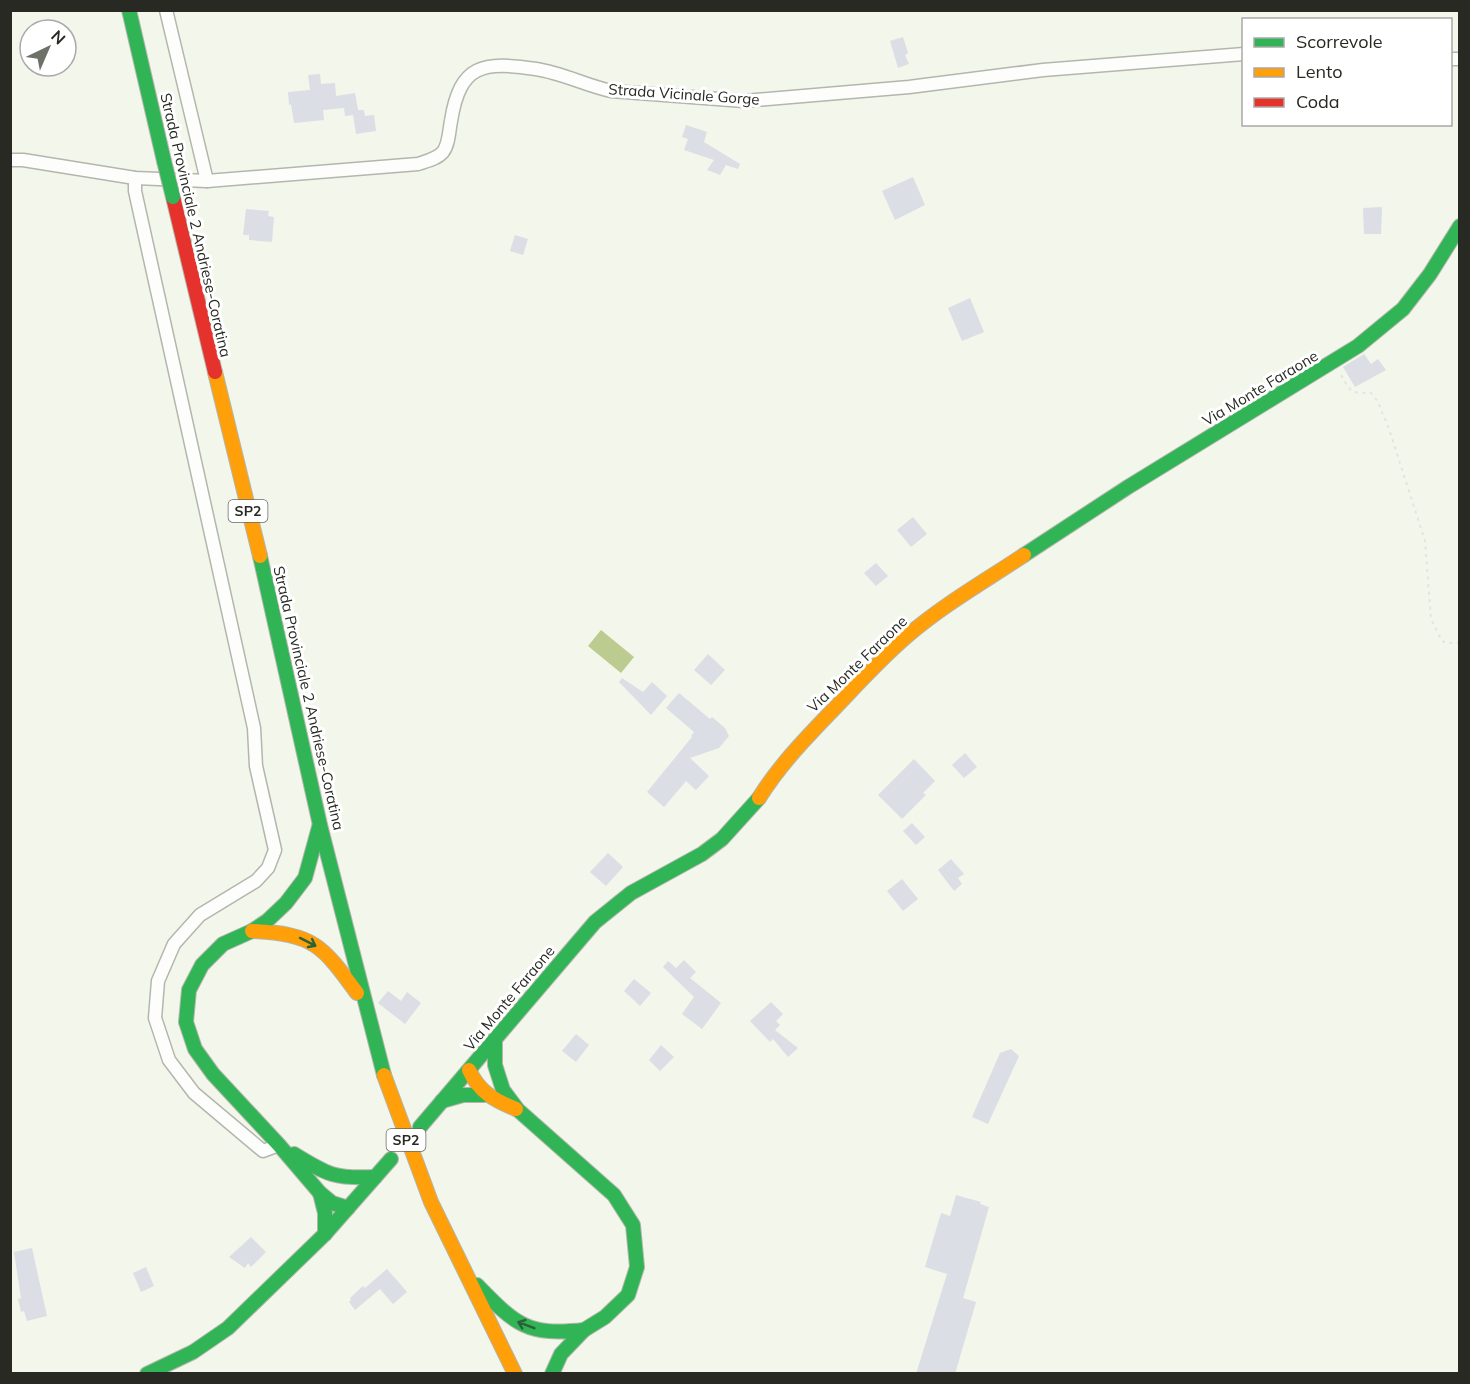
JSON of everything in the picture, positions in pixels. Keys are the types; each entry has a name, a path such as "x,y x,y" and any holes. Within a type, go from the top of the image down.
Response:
{"main road":[{"path":"120,10 134,32"},
{"name":"Strada Provinciale 2 Andriese-Coratina","path":"129,10 363,1002 389,1091 431,1202 515,1374"},
{"name":"Via Monte Faraone","path":"420,1127 595,922 631,893 702,854 734,828 755,804 775,772 801,743 908,635 943,608 1128,487 1358,346 1403,309 1430,274 1460,226"},
{"path":"320,825 304,878 286,903 267,921 252,931 223,944 202,965 189,990 186,1022 195,1049 213,1074 320,1193 332,1203 348,1208"},
{"path":"252,931 282,932 308,940 329,955 363,1002"},
{"path":"495,1039 495,1065 503,1090"},
{"path":"469,1070 485,1075 503,1090 518,1110 614,1195 633,1225 637,1267 628,1295 605,1317 584,1330 561,1354 552,1374"},
{"path":"469,1070 474,1084 484,1095"},
{"path":"442,1101 463,1095 484,1095 518,1110"},
{"path":"279,1145 326,1173 349,1178 375,1177"},
{"path":"147,1374 194,1352 228,1328 325,1234 391,1159"},
{"path":"326,1173 340,1191 348,1208"},
{"path":"320,1193 325,1213 325,1234"},
{"path":"466,1273 508,1316 520,1323 546,1332 584,1330"}],"street":[{"path":"165,10 207,181"},
{"name":"Strada Vicinale Gorge","path":"10,160 23,160 135,178 207,181 418,164 434,159 443,152 461,84 470,73 481,68 496,66 535,69 559,74 591,87 611,91 744,102 909,87 1043,70 1242,54"},
{"path":"135,178 137,202 254,728 256,766 274,850 268,868 256,881 200,915 174,945 158,981 155,1018 169,1060 194,1093 263,1151 279,1145"}],"path":[{"path":"1332,363 1351,392 1371,393 1378,402 1425,541 1431,618 1442,641 1460,643"}],"shaded area":[{"path":"601,630 634,657 621,673 588,646"}],"building":[{"path":"903,37 908,53 905,55 909,64 898,68 890,41"},
{"path":"320,74 321,84 335,83 336,96 355,93 358,110 364,110 365,116 374,115 376,131 356,134 353,115 345,116 344,108 323,110 324,120 294,123 288,92 310,90 308,75"},
{"path":"686,125 707,132 704,142 740,164 738,169 726,165 720,175 707,170 714,160 684,150 688,139 682,137"},
{"path":"913,177 925,205 895,220 882,191"},
{"path":"1382,207 1381,234 1364,234 1363,208"},
{"path":"246,209 269,211 268,216 274,217 272,242 249,240 249,235 243,235"},
{"path":"515,235 528,239 523,255 510,251"},
{"path":"970,298 984,332 962,341 948,308"},
{"path":"1364,354 1371,364 1378,359 1386,370 1355,387 1343,367"},
{"path":"913,517 927,534 911,547 897,530"},
{"path":"876,563 888,576 876,586 864,573"},
{"path":"708,654 725,670 711,685 694,670"},
{"path":"622,678 643,692 652,682 667,696 651,715 619,682"},
{"path":"679,693 710,719 712,717 725,728 729,736 719,748 690,758 709,776 696,790 686,781 664,807 647,792 694,732 666,708"},
{"path":"965,753 977,767 964,778 952,765"},
{"path":"914,759 935,781 923,793 926,795 902,819 878,795"},
{"path":"912,823 925,837 916,845 903,831"},
{"path":"608,853 623,867 606,886 590,872"},
{"path":"951,859 964,874 958,878 962,884 954,891 938,870"},
{"path":"902,879 918,899 903,911 887,891"},
{"path":"684,960 696,972 690,978 721,1003 702,1029 682,1014 694,997 663,967 668,961 676,968"},
{"path":"634,979 651,993 640,1006 624,991"},
{"path":"388,991 401,1001 407,992 421,1003 405,1024 378,1003"},
{"path":"771,1002 783,1014 776,1021 780,1025 775,1030 798,1048 788,1057 773,1039 770,1042 750,1021"},
{"path":"576,1034 589,1045 576,1062 562,1051"},
{"path":"661,1045 674,1057 660,1071 649,1060"},
{"path":"1011,1049 1019,1056 988,1124 972,1117 1000,1053"},
{"path":"956,1195 981,1202 980,1204 989,1207 963,1298 976,1302 955,1374 916,1374 947,1274 925,1267 941,1213 950,1216"},
{"path":"251,1237 266,1252 251,1267 248,1263 245,1268 229,1257"},
{"path":"32,1248 47,1316 27,1321 24,1311 21,1312 18,1299 21,1298 14,1252"},
{"path":"146,1267 154,1286 141,1292 133,1273"},
{"path":"387,1269 407,1292 393,1304 380,1289 355,1310 349,1302 350,1298"}],"traffic: fast":[{"path":"129,10 164,161"},
{"path":"164,161 173,197"},
{"path":"1024,555 1128,487 1358,346 1403,309 1430,274 1460,226"},
{"path":"260,556 320,825 384,1075"},
{"path":"420,1127 595,922 631,893 702,854 722,839 759,798"},
{"path":"319,827 305,878 286,903 267,921 252,931 223,944 202,965 189,990 186,1022 195,1049 213,1074 320,1193 332,1203 348,1208"},
{"path":"495,1039 495,1065 503,1090 518,1110 614,1195 633,1225 637,1267 628,1295 605,1317 584,1330 561,1354 552,1374"},
{"path":"442,1101 463,1095 484,1095"},
{"path":"294,1154 332,1174 375,1177"},
{"path":"147,1374 193,1352 228,1328 325,1234 391,1159"},
{"path":"320,1193 325,1213 325,1234"},
{"path":"477,1285 502,1310 524,1325 549,1331 584,1330"}],"traffic: slow":[{"path":"215,372 260,556"},
{"path":"759,798 801,744 897,645 950,604 1024,555"},
{"path":"252,931 290,935 315,945 335,963 357,993"},
{"path":"469,1070 482,1090 516,1109"},
{"path":"384,1075 431,1202 515,1374"}],"traffic: jam":[{"path":"173,197 215,372"}]}
